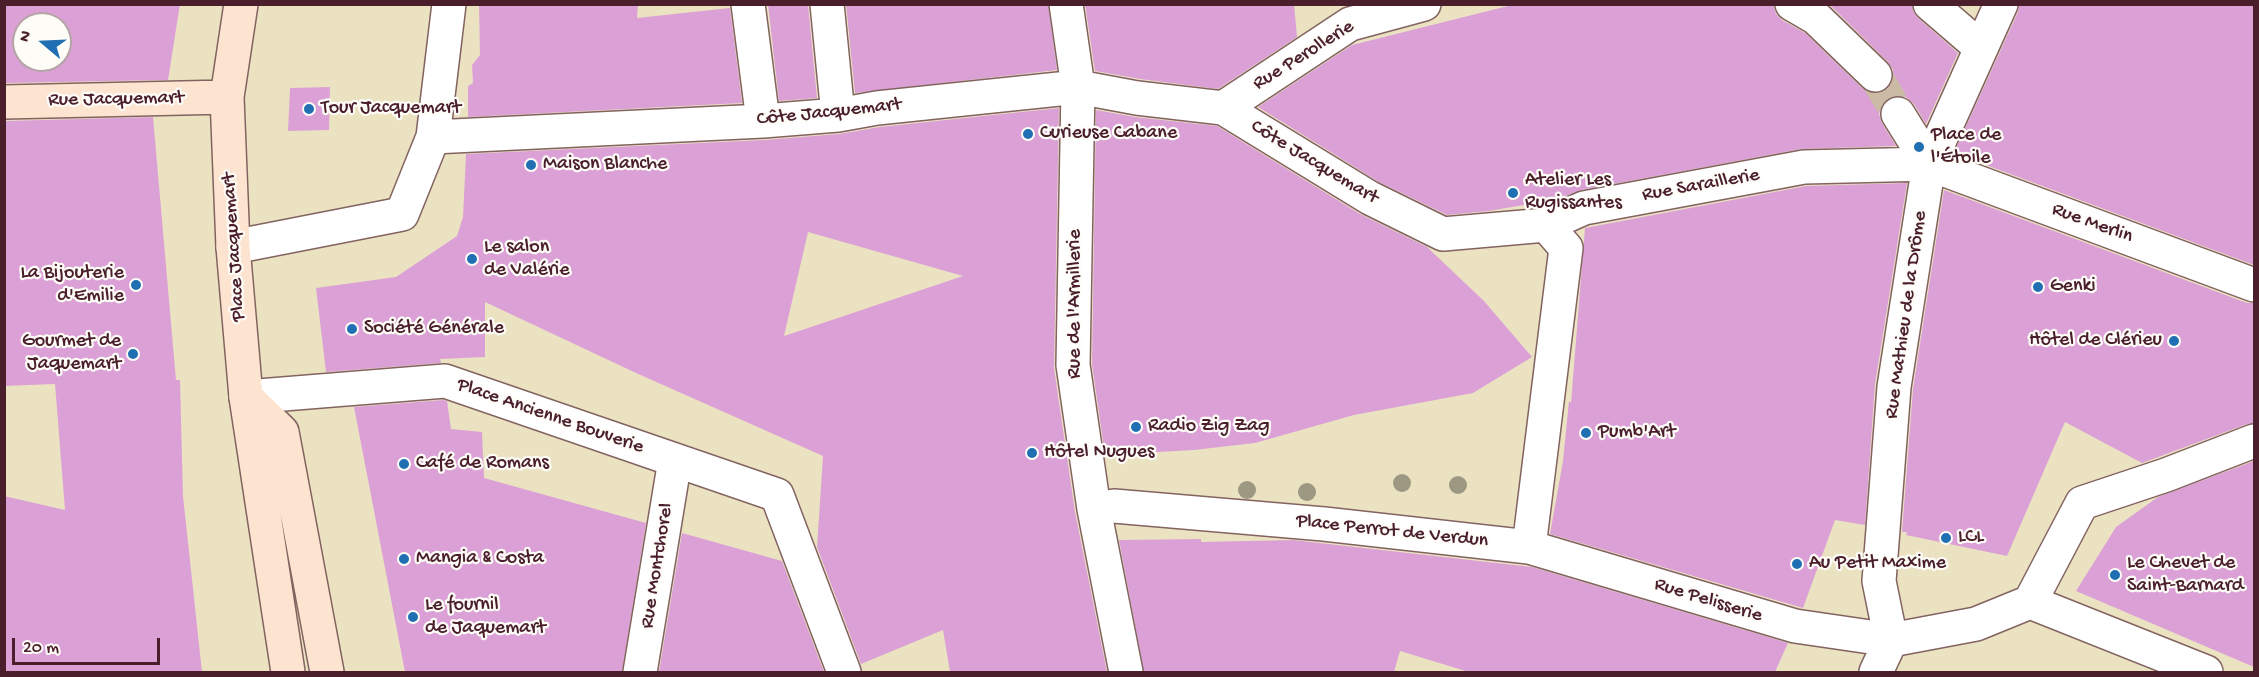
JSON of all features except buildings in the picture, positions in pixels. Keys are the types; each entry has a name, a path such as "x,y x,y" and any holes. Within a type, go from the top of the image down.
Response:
{"street":[{"name":"Place Jacquemart","path":"241,4 227,97 233,247 246,397 288,672"},
{"path":"233,247 402,214 433,137 449,4"},
{"path":"748,4 763,121"},
{"path":"827,4 838,115"},
{"name":"Rue de l'Armillerie","path":"1066,4 1078,87 1073,365 1104,508 1126,672"},
{"name":"Rue Perollerie","path":"1223,108 1349,14 1424,4"},
{"path":"1792,4 1816,18 1875,75"},
{"path":"1930,4 1980,47"},
{"name":"Rue Mathieu de la Drôme","path":"1891,640 1879,581 1894,387 1929,164 2001,4"},
{"name":"Côte Jacquemart","path":"433,137 763,121 838,115 877,108 1078,87 1137,98 1223,108 1370,198 1443,234"},
{"name":"Rue Jacquemart","path":"4,102 227,97"},
{"path":"1898,114 1929,164"},
{"name":"Rue Saraillerie","path":"1443,234 1546,225 1584,208 1804,167 1929,164"},
{"name":"Rue Merlin","path":"1929,164 2254,285"},
{"path":"1529,547 1551,385 1566,248 1546,225"},
{"name":"Place Ancienne Bouverie","path":"246,397 445,381 777,495 844,672"},
{"path":"246,397 282,432 327,672"},
{"path":"2206,672 2030,602 2082,503 2166,475 2254,441"},
{"name":"Rue Montchorel","path":"640,672 675,460"},
{"name":"Place Perrot de Verdun","path":"1104,508 1324,524 1529,547"},
{"name":"Rue Pelisserie","path":"1529,547 1795,626 1891,640 1976,624 2030,602"},
{"path":"1876,672 1891,640"}],"tunnel":[{"path":"1875,75 1898,114"}],"place":[{"name":"Tour Jacquemart","path":"309,109"},
{"name":"Curieuse Cabane","path":"1028,134"},
{"name":"Place de l'Étoile","path":"1919,147"},
{"name":"Maison Blanche","path":"531,165"},
{"name":"Atelier Les Rugissantes","path":"1513,193"},
{"name":"Le salon de Valérie","path":"472,259"},
{"name":"La Bijouterie d'Emilie","path":"136,285"},
{"name":"Genki","path":"2038,287"},
{"name":"Société Générale","path":"352,329"},
{"name":"Hôtel de Clérieu","path":"2174,341"},
{"name":"Gourmet de Jaquemart","path":"133,354"},
{"name":"Radio Zig Zag","path":"1136,427"},
{"name":"Pumb'Art","path":"1586,433"},
{"name":"Hôtel Nugues","path":"1032,453"},
{"name":"Café de Romans","path":"404,464"},
{"name":"LCL","path":"1946,538"},
{"name":"Mangia & Costa","path":"404,559"},
{"name":"Au Petit Maxime","path":"1797,564"},
{"name":"Le Chevet de Saint-Barnard","path":"2115,575"},
{"name":"Le fournil de Jaquemart","path":"413,617"}]}
